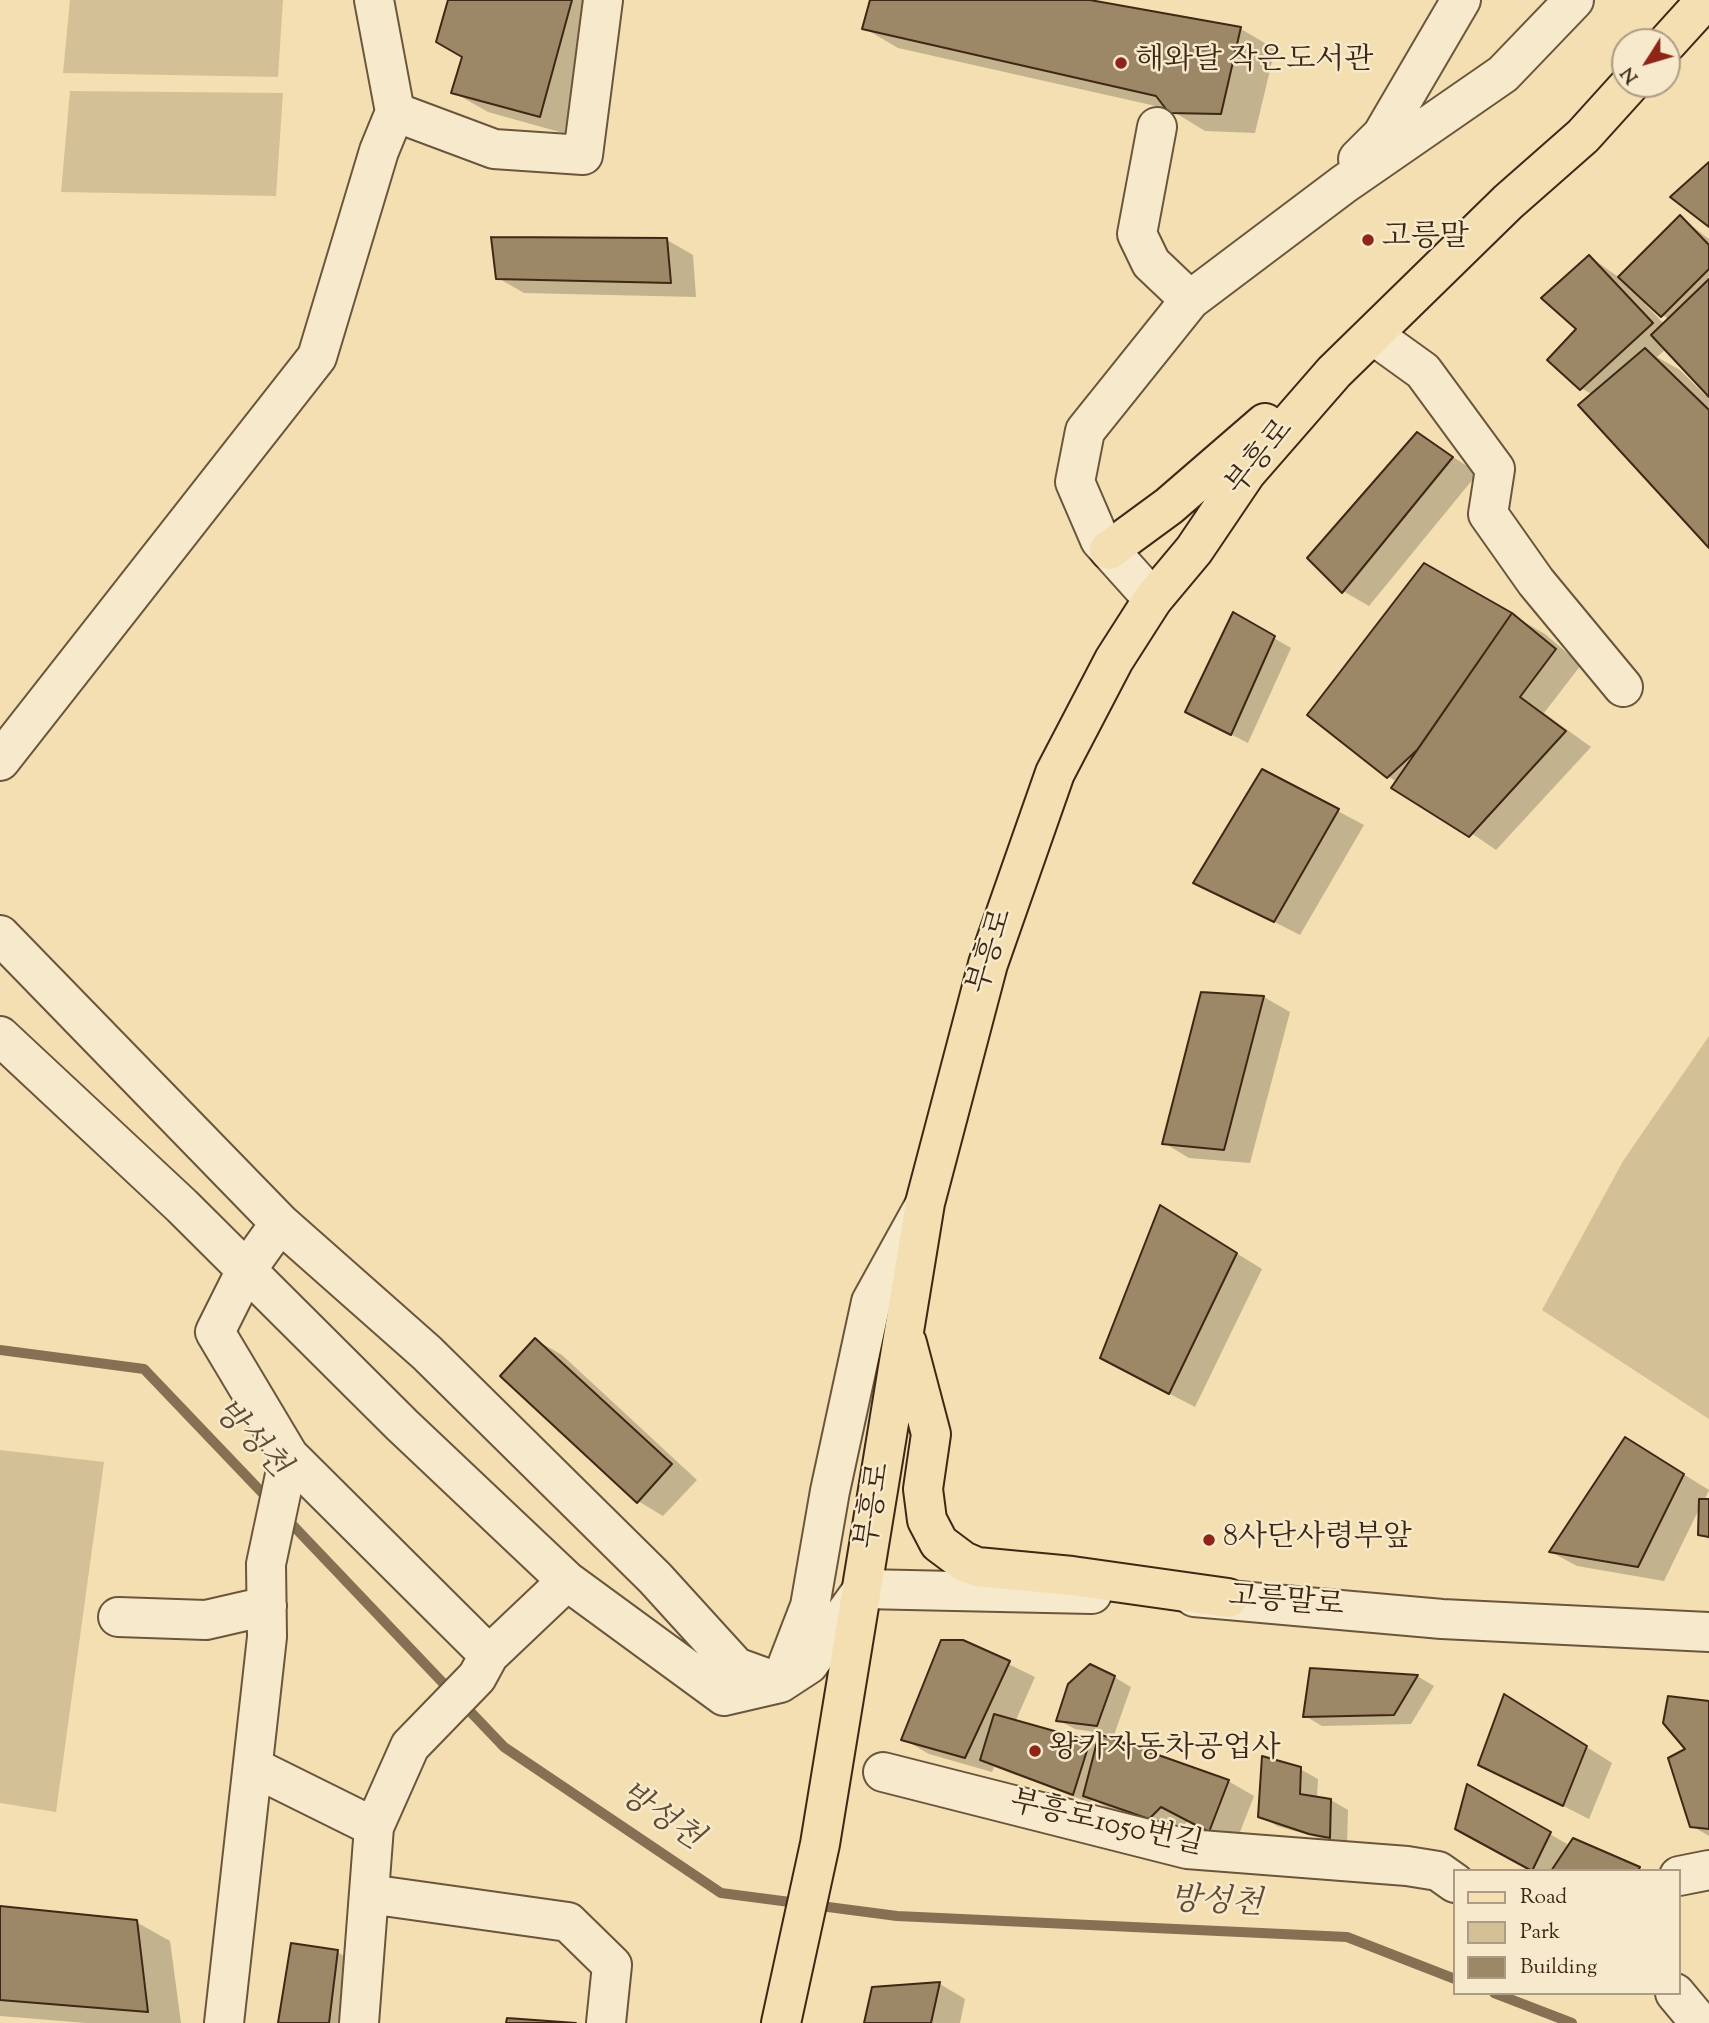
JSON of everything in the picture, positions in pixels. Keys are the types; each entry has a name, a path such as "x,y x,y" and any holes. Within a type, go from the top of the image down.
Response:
{"main road":[{"path":"1681,28 1706,0"},
{"name":"부흥로","path":"781,2023 820,1844 925,1203 988,964 1055,773 1114,660 1153,599 1194,550 1245,473 1334,372 1508,202 1583,136 1617,98"},
{"path":"1110,550 1169,506 1273,417 1334,372"},
{"path":"904,1329 931,1433 923,1489 927,1520 939,1542 963,1561 978,1567 1072,1576 1228,1598"}],"street":[{"path":"0,761 317,357 379,151 395,112 374,0"},
{"path":"395,112 494,149 583,155 603,0"},
{"path":"1297,220 1382,135 1461,0"},
{"path":"1153,599 1100,540 1075,482 1085,431 1190,300 1297,220 1503,74 1574,0"},
{"path":"1157,127 1137,234 1151,263 1190,300"},
{"path":"1373,335 1423,372 1495,469 1488,514 1536,582 1623,687"},
{"path":"0,935 280,1223 427,1353 655,1578 736,1667 780,1683"},
{"path":"0,1036 182,1206 245,1272 567,1580 724,1696 780,1683 809,1664 863,1589"},
{"path":"780,1683 810,1606 830,1491 871,1302 925,1203"},
{"path":"280,1223 245,1272 215,1332 286,1467 483,1666"},
{"path":"224,2023 267,1637 266,1564 286,1467"},
{"path":"359,2023 374,1827 410,1746 567,1580"},
{"name":"고릉말로","path":"863,1589 1228,1598 1442,1619 1709,1632"},
{"path":"118,1617 206,1620 267,1606"},
{"path":"253,1767 374,1827"},
{"name":"부흥로1050번길","path":"883,1772 1187,1849 1407,1866 1438,1871 1454,1882"},
{"path":"1681,1875 1709,1870"},
{"path":"369,1894 568,1922 612,1965 606,2023"},
{"path":"1677,1995 1700,2023"}],"green space":[{"path":"70,0 283,0 278,77 63,73"},
{"path":"70,91 283,93 276,196 61,192"},
{"path":"1709,1036 1709,1419 1542,1310 1623,1161"},
{"path":"0,1450 104,1462 56,1812 0,1803"}],"building":[{"path":"448,0 572,0 540,117 451,93 462,57 436,42"},
{"name":"해와달 작은도서관","path":"870,0 1090,0 1241,27 1221,114 1169,113 1156,96 862,29"},
{"path":"1709,162 1709,227 1670,197"},
{"path":"1680,215 1709,245 1709,269 1661,317 1618,277"},
{"path":"491,237 667,238 671,283 496,279"},
{"path":"1589,255 1653,323 1580,390 1547,360 1576,329 1541,298"},
{"path":"1709,279 1709,397 1651,335"},
{"path":"1645,348 1709,410 1709,548 1578,405"},
{"path":"1417,432 1453,457 1342,593 1307,558"},
{"path":"1424,563 1512,613 1417,750 1387,778 1307,715"},
{"path":"1233,612 1275,636 1231,735 1185,712"},
{"path":"1512,613 1556,649 1520,697 1566,731 1469,837 1391,788"},
{"path":"1262,769 1339,809 1274,922 1193,883"},
{"path":"1201,992 1264,996 1224,1150 1162,1144"},
{"path":"1160,1205 1237,1253 1169,1394 1100,1358"},
{"path":"535,1338 672,1464 637,1503 500,1376"},
{"path":"1625,1437 1684,1474 1638,1567 1549,1552"},
{"path":"1699,1499 1709,1499 1709,1537 1698,1535"},
{"path":"941,1640 963,1640 1010,1661 965,1758 901,1740"},
{"path":"1090,1664 1115,1676 1097,1726 1056,1721 1068,1684"},
{"path":"1310,1668 1418,1675 1394,1715 1303,1717"},
{"path":"1504,1694 1587,1746 1563,1806 1478,1765"},
{"path":"1668,1696 1709,1701 1709,1829 1690,1827 1668,1758 1685,1749 1663,1723"},
{"name":"왕카자동차공업사","path":"994,1714 1090,1741 1073,1795 980,1760"},
{"path":"1099,1734 1229,1780 1209,1832 1161,1807 1149,1819 1083,1796"},
{"path":"1262,1756 1301,1767 1300,1794 1331,1799 1330,1838 1258,1817"},
{"path":"1467,1784 1551,1832 1533,1869 1528,1869 1455,1829"},
{"path":"1573,1838 1640,1867 1639,1869 1552,1869"},
{"path":"0,1906 137,1920 148,2012 0,2000"},
{"path":"291,1943 338,1950 329,2023 278,2023"},
{"path":"940,1982 931,2023 864,2023 872,1987"},
{"path":"507,2018 576,2023 506,2023"}],"waterway":[{"name":"방성천","path":"0,1350 144,1369 271,1502"},
{"name":"방성천","path":"284,1516 504,1747 721,1893 897,1916 1347,1937 1454,1979"},
{"name":"방성천","path":"1499,1995 1572,2023"}],"place":[{"name":"해와달 작은도서관","path":"1121,63"},
{"name":"고릉말","path":"1368,240"},
{"name":"8사단사령부앞","path":"1209,1540"},
{"name":"왕카자동차공업사","path":"1035,1751"}]}
